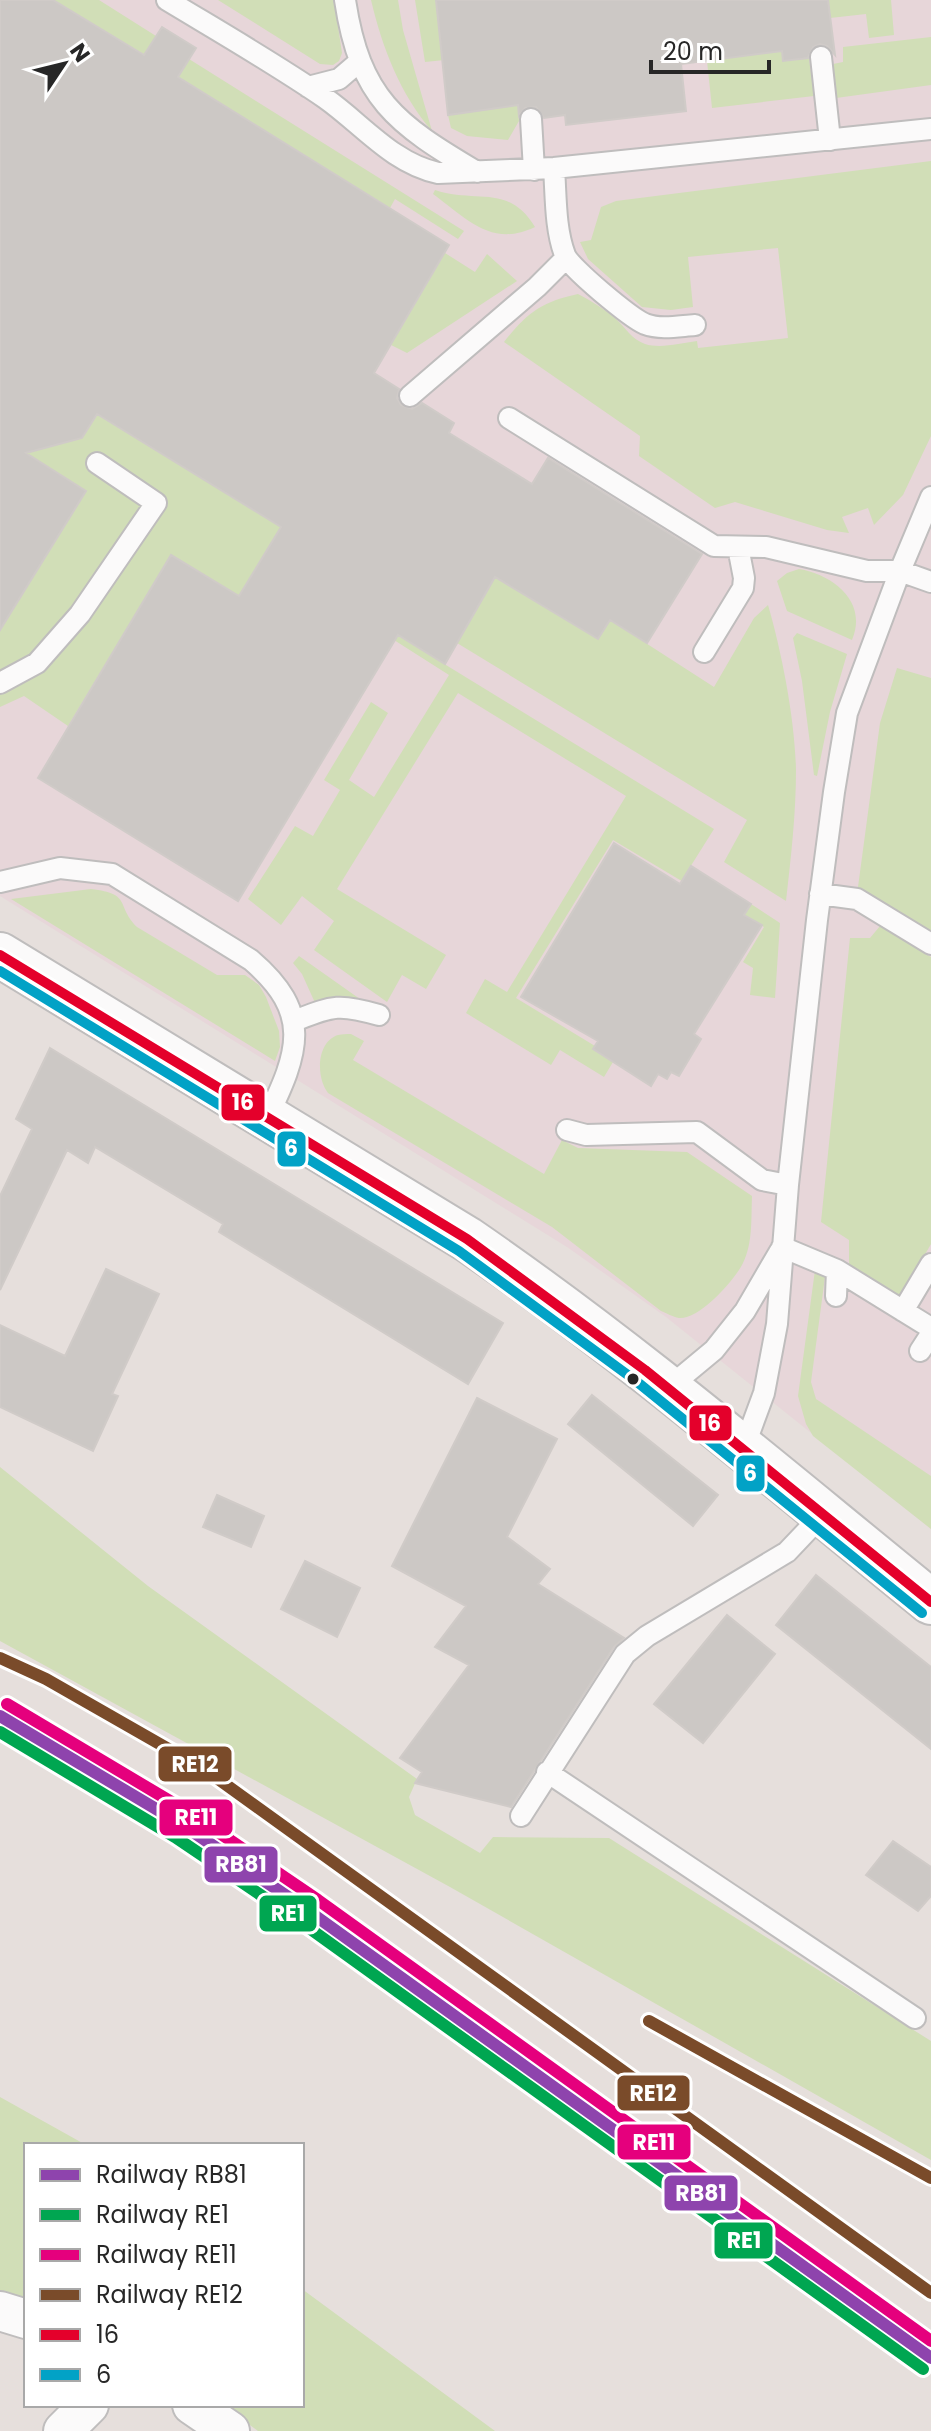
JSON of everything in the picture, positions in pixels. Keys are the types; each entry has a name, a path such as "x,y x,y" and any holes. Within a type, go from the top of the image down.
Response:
{"street":[{"path":"0,955 467,1239 563,1307 931,1602"},
{"path":"0,2311 24,2318"},
{"path":"63,2431 87,2407"},
{"path":"195,2407 230,2431"}],"lane":[{"path":"167,0 308,87 383,145 419,167 446,174 544,169 931,129"},
{"path":"345,0 360,61 392,115 425,141 477,172"},
{"path":"821,57 830,140"},
{"path":"308,87 339,79 360,61"},
{"path":"531,119 566,258 585,278 647,325 662,328 695,325"},
{"path":"410,396 537,287 566,258"},
{"path":"509,418 714,546 766,547 867,571 900,571 931,582"},
{"path":"0,683 37,663 80,614 156,503 97,463"},
{"path":"743,1450 764,1393 777,1324 788,1185 820,894 847,713 931,497"},
{"path":"704,652 743,588 738,547"},
{"path":"0,882 60,868 112,874 251,960 271,977 294,1021 295,1051 287,1077 267,1118"},
{"path":"820,894 857,899 931,944"},
{"path":"294,1021 324,1009 348,1006 379,1015"},
{"path":"567,1130 586,1135 697,1132 762,1180 788,1185"},
{"path":"667,1389 714,1350 745,1311 782,1247"},
{"path":"782,1247 837,1270 903,1311 927,1338"},
{"path":"903,1311 931,1264"},
{"path":"836,1296 837,1270"},
{"path":"521,1816 617,1663 634,1645 780,1556 823,1514"},
{"path":"547,1772 915,2018"}],"shaded area":[{"path":"0,0 931,0 931,1529 666,1317 567,1247 0,896"}],"green space":[{"path":"53,0 99,0 156,36 145,55"},
{"path":"218,0 334,0 342,53 339,61 333,65 320,64"},
{"path":"371,0 398,0 403,30 432,131 411,102 394,69"},
{"path":"415,0 436,0 516,82 519,121 508,140 467,136 451,128 448,115 461,113 454,59 425,62"},
{"path":"777,0 784,61 809,58 814,96 712,108 707,61 766,53"},
{"path":"828,0 891,0 894,35 869,38 866,14 830,18"},
{"path":"931,37 931,85 836,98 833,64 843,62 843,47"},
{"path":"189,59 464,231 458,239 395,199 390,208 178,77"},
{"path":"931,161 931,436 903,495 874,525 868,508 842,517 849,533 827,530 735,502 715,508 639,456 640,436 504,342 536,310 578,294 611,315 645,344 664,346 697,341 698,348 788,338 778,248 688,257 693,307 671,310 642,307 588,259 580,242 591,240 601,207 616,201"},
{"path":"435,190 503,200 525,213 535,227 506,234 481,228 433,194"},
{"path":"445,253 475,272 487,254 517,281 407,353 391,345"},
{"path":"98,414 281,527 239,596 171,555 68,726 24,696 0,707 0,631 86,491 0,438 0,415 53,446 82,438"},
{"path":"396,517 598,639 610,620 714,687 754,618 768,605 787,687 795,751 794,819 786,901 724,862 747,820 457,643"},
{"path":"799,569 824,577 845,592 855,614 852,640 787,611 777,581"},
{"path":"797,633 847,654 830,712 817,776 814,775 793,638"},
{"path":"397,635 714,829 687,872 690,886 613,840 516,998 595,1046 594,1050 613,1062 604,1077 560,1050 551,1065 466,1013 485,979 507,992 626,796 458,693 337,889 446,955 426,989 402,975 387,1002 314,950 334,921 302,896 281,925 248,899 295,826 313,836 340,790 324,780 371,702 388,713 349,780 374,797 449,675 394,640"},
{"path":"897,668 931,678 931,931 858,887 880,723"},
{"path":"91,889 118,897 137,927 217,975 245,975 259,985 279,1031 280,1047 275,1061 11,899"},
{"path":"751,904 780,923 775,998 750,995 753,968 743,962 764,927 744,915"},
{"path":"880,926 931,957 931,1244 900,1298 849,1264 849,1240 821,1222 850,938 870,938"},
{"path":"299,956 367,1004 316,1005 302,974 293,963"},
{"path":"351,1034 364,1041 353,1060 544,1174 562,1140 578,1148 687,1152 752,1196 750,1239 739,1270 716,1298 696,1313 679,1318 661,1311 552,1227 328,1093 321,1079 322,1052 331,1039"},
{"path":"815,1270 825,1277 811,1382 816,1399 931,1476 931,1529 813,1436 806,1424 798,1396"},
{"path":"0,1467 148,1586 417,1779 409,1797 415,1815 480,1853 493,1837 609,1838 931,2041 931,2160 450,1887 0,1641"},
{"path":"0,2097 82,2143 24,2143 24,2307 0,2301"},
{"path":"304,2290 495,2431 258,2431 225,2407 304,2407"}],"building":[{"path":"0,0 53,0 144,55 162,27 196,48 178,77 449,245 374,373 399,389 397,398 401,405 412,409 422,403 454,423 449,433 532,484 548,458 702,554 647,643 610,620 598,639 495,577 445,664 398,635 238,901 38,778 171,555 239,596 281,527 97,414 82,438 26,453 86,491 0,630"},
{"path":"436,0 828,0 835,55 827,46 820,44 813,47 808,58 783,61 782,51 681,64 686,111 566,125 565,115 544,118 536,107 525,108 519,116 518,105 448,115"},
{"path":"614,843 680,884 691,866 751,904 744,915 762,925 694,1034 701,1039 679,1076 671,1072 667,1079 658,1074 651,1086 593,1049 598,1041 521,997"},
{"path":"50,1048 503,1323 468,1384 219,1232 223,1224 95,1147 88,1163 67,1150 0,1290 0,1196 32,1129 16,1119"},
{"path":"106,1269 159,1294 112,1394 118,1396 93,1451 0,1407 0,1325 65,1356"},
{"path":"592,1395 718,1495 693,1526 568,1424"},
{"path":"477,1398 557,1439 507,1537 550,1569 538,1584 624,1638 614,1647 511,1807 415,1783 422,1772 400,1758 469,1665 435,1647 466,1606 392,1566"},
{"path":"217,1495 264,1516 251,1547 203,1527"},
{"path":"305,1561 360,1588 337,1637 281,1609"},
{"path":"816,1575 931,1667 931,1749 776,1625"},
{"path":"727,1615 775,1654 703,1743 654,1704"},
{"path":"893,1841 931,1867 931,1896 918,1911 866,1875"}],"rail line":[{"name":"RE12","path":"0,1658 46,1679 207,1771 931,2293"},
{"name":"RE11","path":"7,1704 190,1813 318,1900 931,2341"},
{"name":"RB81","path":"0,1716 183,1825 310,1912 931,2358"},
{"name":"RE1","path":"0,1732 175,1837 302,1923 923,2369"},
{"name":"RE12","path":"649,2021 931,2178"}],"transit line":[{"name":"16","path":"0,955 467,1239 645,1370 931,1602"},
{"name":"6","path":"0,971 459,1251 636,1381 922,1613"}]}
